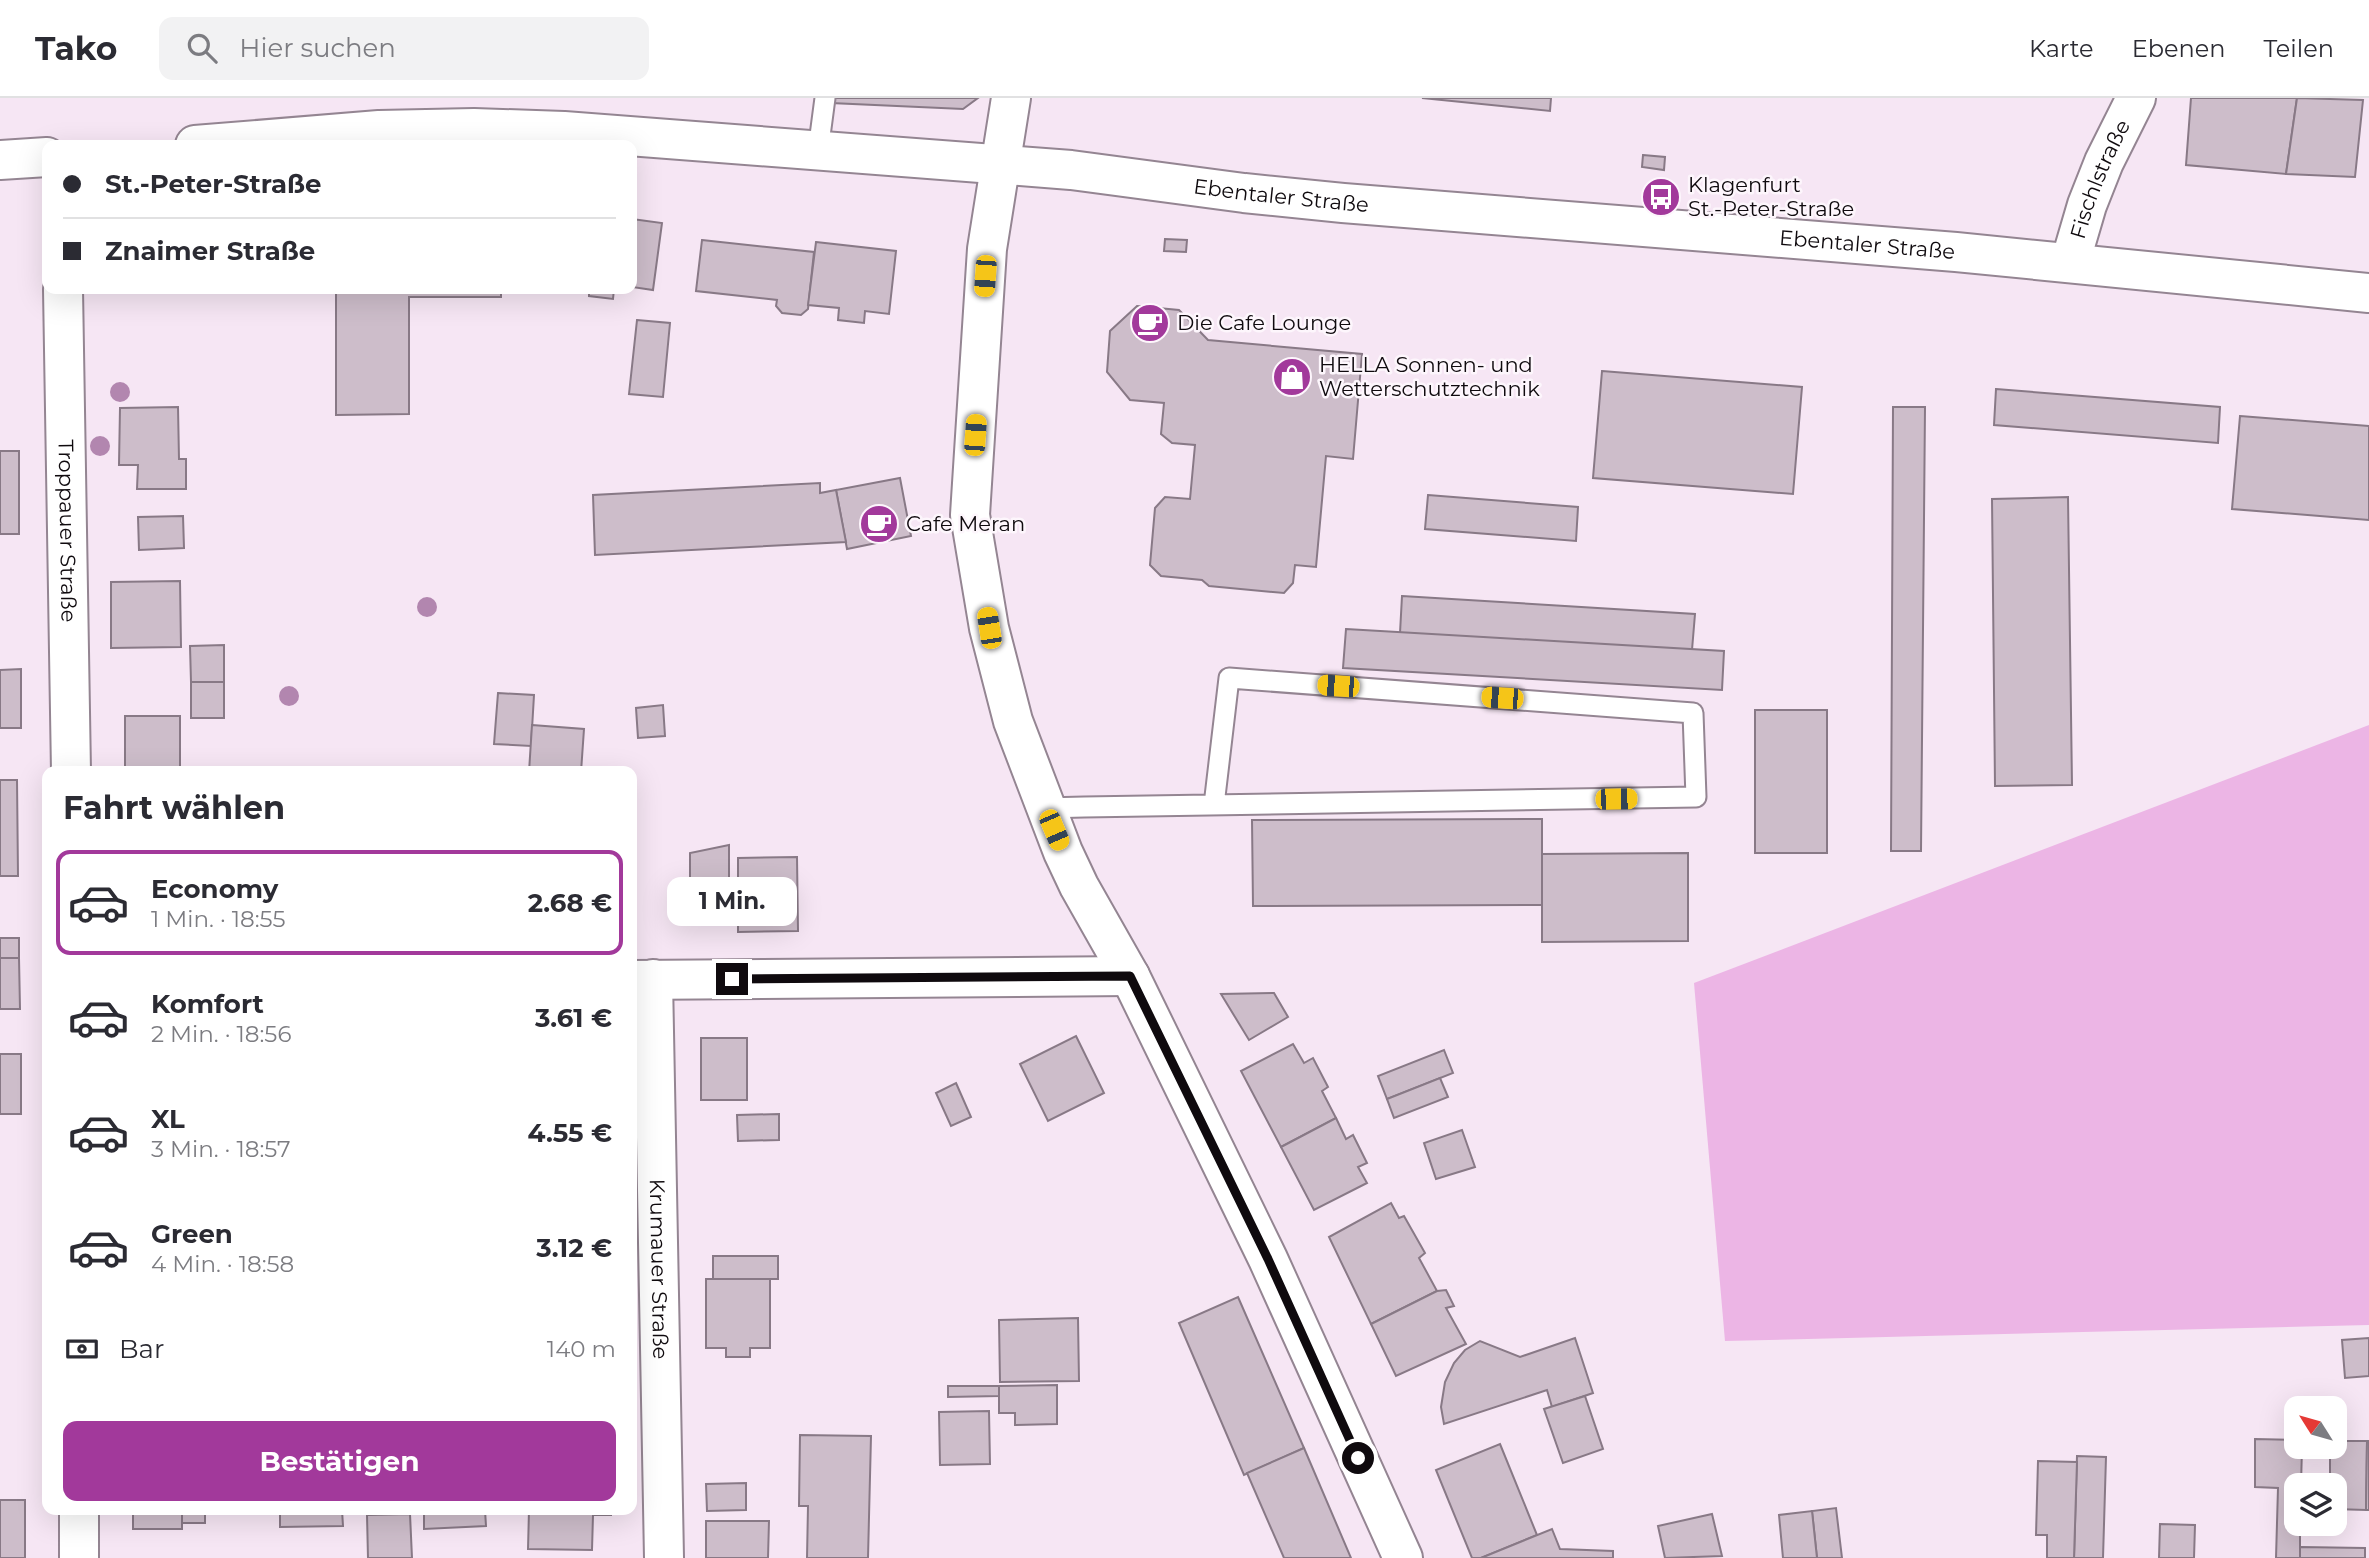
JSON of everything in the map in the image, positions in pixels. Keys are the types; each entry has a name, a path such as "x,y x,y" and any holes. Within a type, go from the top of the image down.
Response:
{"street":[{"path":"1010,98 987,249 970,515 989,628 1013,721 1045,808 1080,886 1130,976 1268,1259 1403,1558"},
{"name":"Fischlstraße","path":"2070,263 2087,205 2104,162 2136,98"},
{"name":"Ebentaler Straße","path":"256,140 379,130 474,128 564,131 1071,170 1343,203 2070,263 2369,293"},
{"path":"0,160 42,157"},
{"name":"Troppauer Straße","path":"63,294 71,766"},
{"path":"642,980 1130,976"},
{"name":"Krumauer Straße","path":"642,980 664,1558"},
{"path":"79,1515 79,1558"}],"lane":[{"path":"818,151 825,98"},
{"path":"1045,808 1696,797 1693,713 1229,678 1214,805"}],"shaded area":[{"path":"2369,725 2369,1325 1725,1341 1694,983"}],"building":[{"path":"831,98 978,98 963,109 831,103"},
{"path":"1422,98 1551,98 1550,111"},
{"path":"2191,98 2297,98 2286,174 2186,165"},
{"path":"2297,98 2363,100 2355,177 2286,174"},
{"path":"1643,155 1665,157 1664,170 1642,167"},
{"path":"637,220 662,223 653,290 637,288"},
{"path":"1165,239 1187,240 1186,252 1164,251"},
{"path":"702,240 814,252 808,309 801,315 782,313 776,306 777,300 696,291"},
{"path":"816,242 896,251 889,314 865,311 864,323 838,320 839,308 808,305"},
{"path":"336,294 501,294 501,297 409,297 409,414 336,415"},
{"path":"589,294 614,294 613,299"},
{"path":"1137,306 1179,310 1208,340 1362,354 1353,459 1326,456 1316,567 1295,565 1293,583 1284,593 1209,586 1202,580 1161,576 1150,565 1155,508 1165,497 1190,499 1195,445 1172,443 1161,434 1164,403 1130,400 1107,372 1110,331"},
{"path":"637,320 670,323 663,397 629,394"},
{"path":"1602,371 1802,387 1793,494 1593,478"},
{"path":"1996,389 2220,407 2218,443 1994,425"},
{"path":"178,407 179,459 186,459 186,489 137,489 138,465 119,465 120,408"},
{"path":"1893,407 1925,407 1921,851 1891,851"},
{"path":"2240,416 2369,426 2369,520 2232,509"},
{"path":"0,451 19,451 19,534 0,534"},
{"path":"900,478 911,536 847,549 836,490"},
{"path":"820,483 820,493 836,490 846,542 595,555 593,495"},
{"path":"1428,495 1578,507 1576,541 1425,529"},
{"path":"2068,497 2072,785 1995,786 1992,499"},
{"path":"183,516 184,548 139,550 138,517"},
{"path":"180,581 181,647 111,648 111,582"},
{"path":"1402,596 1695,614 1692,650 1400,633"},
{"path":"1346,629 1724,651 1722,690 1343,668"},
{"path":"224,645 224,682 191,682 190,646"},
{"path":"21,669 21,728 0,728 0,670"},
{"path":"191,682 224,682 224,718 191,718"},
{"path":"498,693 534,695 531,746 494,744"},
{"path":"663,705 665,736 638,738 636,708"},
{"path":"1755,710 1827,710 1827,853 1755,853"},
{"path":"125,716 180,716 180,766 125,766"},
{"path":"532,725 584,729 581,766 529,766"},
{"path":"0,780 17,780 18,876 0,876"},
{"path":"1542,819 1542,905 1253,906 1252,820"},
{"path":"729,845 729,882 690,882 690,853"},
{"path":"1688,853 1688,941 1542,942 1542,854"},
{"path":"797,857 798,931 738,932 738,858"},
{"path":"0,938 19,938 19,958 0,958"},
{"path":"0,958 19,958 20,1009 0,1009"},
{"path":"1274,993 1288,1017 1249,1040 1221,994"},
{"path":"1076,1036 1104,1093 1048,1121 1020,1064"},
{"path":"701,1038 747,1038 747,1100 701,1100"},
{"path":"1293,1044 1304,1063 1313,1058 1328,1087 1322,1091 1336,1118 1281,1147 1241,1071"},
{"path":"1444,1050 1453,1073 1387,1099 1378,1076"},
{"path":"0,1054 21,1054 21,1114 0,1114"},
{"path":"1440,1078 1448,1097 1394,1118 1387,1099"},
{"path":"956,1083 971,1117 951,1126 936,1093"},
{"path":"637,1111 640,1111 641,1185 637,1185"},
{"path":"779,1114 779,1140 738,1141 737,1115"},
{"path":"1336,1118 1346,1139 1353,1135 1367,1163 1358,1167 1367,1183 1314,1210 1281,1147"},
{"path":"1462,1130 1475,1167 1436,1179 1424,1143"},
{"path":"1391,1203 1399,1218 1404,1216 1425,1253 1419,1258 1437,1291 1371,1324 1329,1237"},
{"path":"713,1256 778,1256 778,1279 713,1279"},
{"path":"706,1279 770,1279 770,1348 750,1348 750,1357 726,1357 726,1348 706,1348"},
{"path":"1446,1290 1454,1306 1446,1308 1466,1344 1396,1376 1371,1324 1437,1291"},
{"path":"1238,1297 1304,1448 1244,1475 1179,1323"},
{"path":"1078,1318 1079,1381 1000,1382 999,1320"},
{"path":"1575,1338 1593,1393 1552,1407 1547,1390 1444,1424 1441,1407 1445,1382 1454,1363 1465,1350 1480,1341 1520,1357"},
{"path":"2369,1338 2369,1376 2345,1378 2342,1340"},
{"path":"1057,1385 1057,1424 1015,1425 1015,1413 999,1413 999,1386"},
{"path":"948,1386 999,1386 999,1396 948,1397"},
{"path":"1585,1396 1603,1449 1563,1463 1544,1409"},
{"path":"989,1411 990,1464 940,1465 939,1412"},
{"path":"800,1435 871,1436 868,1558 807,1558 808,1506 799,1506"},
{"path":"2255,1439 2284,1440 2284,1460 2302,1460 2301,1473 2284,1473 2284,1536 2300,1536 2300,1558 2276,1558 2278,1488 2255,1487"},
{"path":"2347,1441 2367,1441 2366,1510 2347,1509 2347,1473 2330,1473 2330,1460 2347,1460"},
{"path":"2369,1441 2369,1510 2366,1510"},
{"path":"1500,1444 1537,1535 1481,1558 1472,1558 1436,1470"},
{"path":"1304,1448 1351,1558 1284,1558 1247,1473"},
{"path":"2077,1456 2106,1457 2103,1558 2074,1558"},
{"path":"2038,1461 2077,1462 2074,1558 2047,1558 2047,1535 2036,1535"},
{"path":"746,1483 746,1510 707,1511 706,1484"},
{"path":"0,1500 25,1500 25,1558 0,1558"},
{"path":"1836,1508 1842,1558 1817,1558 1812,1511"},
{"path":"1812,1511 1817,1558 1783,1558 1779,1515"},
{"path":"1712,1514 1722,1556 1665,1558 1658,1526"},
{"path":"133,1515 182,1515 182,1529 133,1529"},
{"path":"182,1515 205,1515 205,1523 182,1523"},
{"path":"280,1515 342,1515 343,1526 280,1527"},
{"path":"367,1515 410,1515 412,1558 368,1558"},
{"path":"424,1515 485,1515 486,1526 424,1529"},
{"path":"529,1515 593,1515 592,1550 528,1549"},
{"path":"706,1521 769,1521 768,1558 706,1558"},
{"path":"2160,1524 2195,1525 2194,1558 2159,1558"},
{"path":"1552,1529 1560,1549 1613,1551 1613,1558 1481,1558"},
{"path":"2300,1547 2365,1548 2365,1558 2300,1558"}],"place":[{"name":"Klagenfurt St.-Peter-Straße","path":"1661,197"},
{"name":"Die Cafe Lounge","path":"1150,323"},
{"name":"HELLA Sonnen- und Wetterschutztechnik","path":"1292,377"},
{"name":"Cafe Meran","path":"879,524"}],"route":[{"path":"732,979 1130,976 1268,1259 1358,1458"}]}
